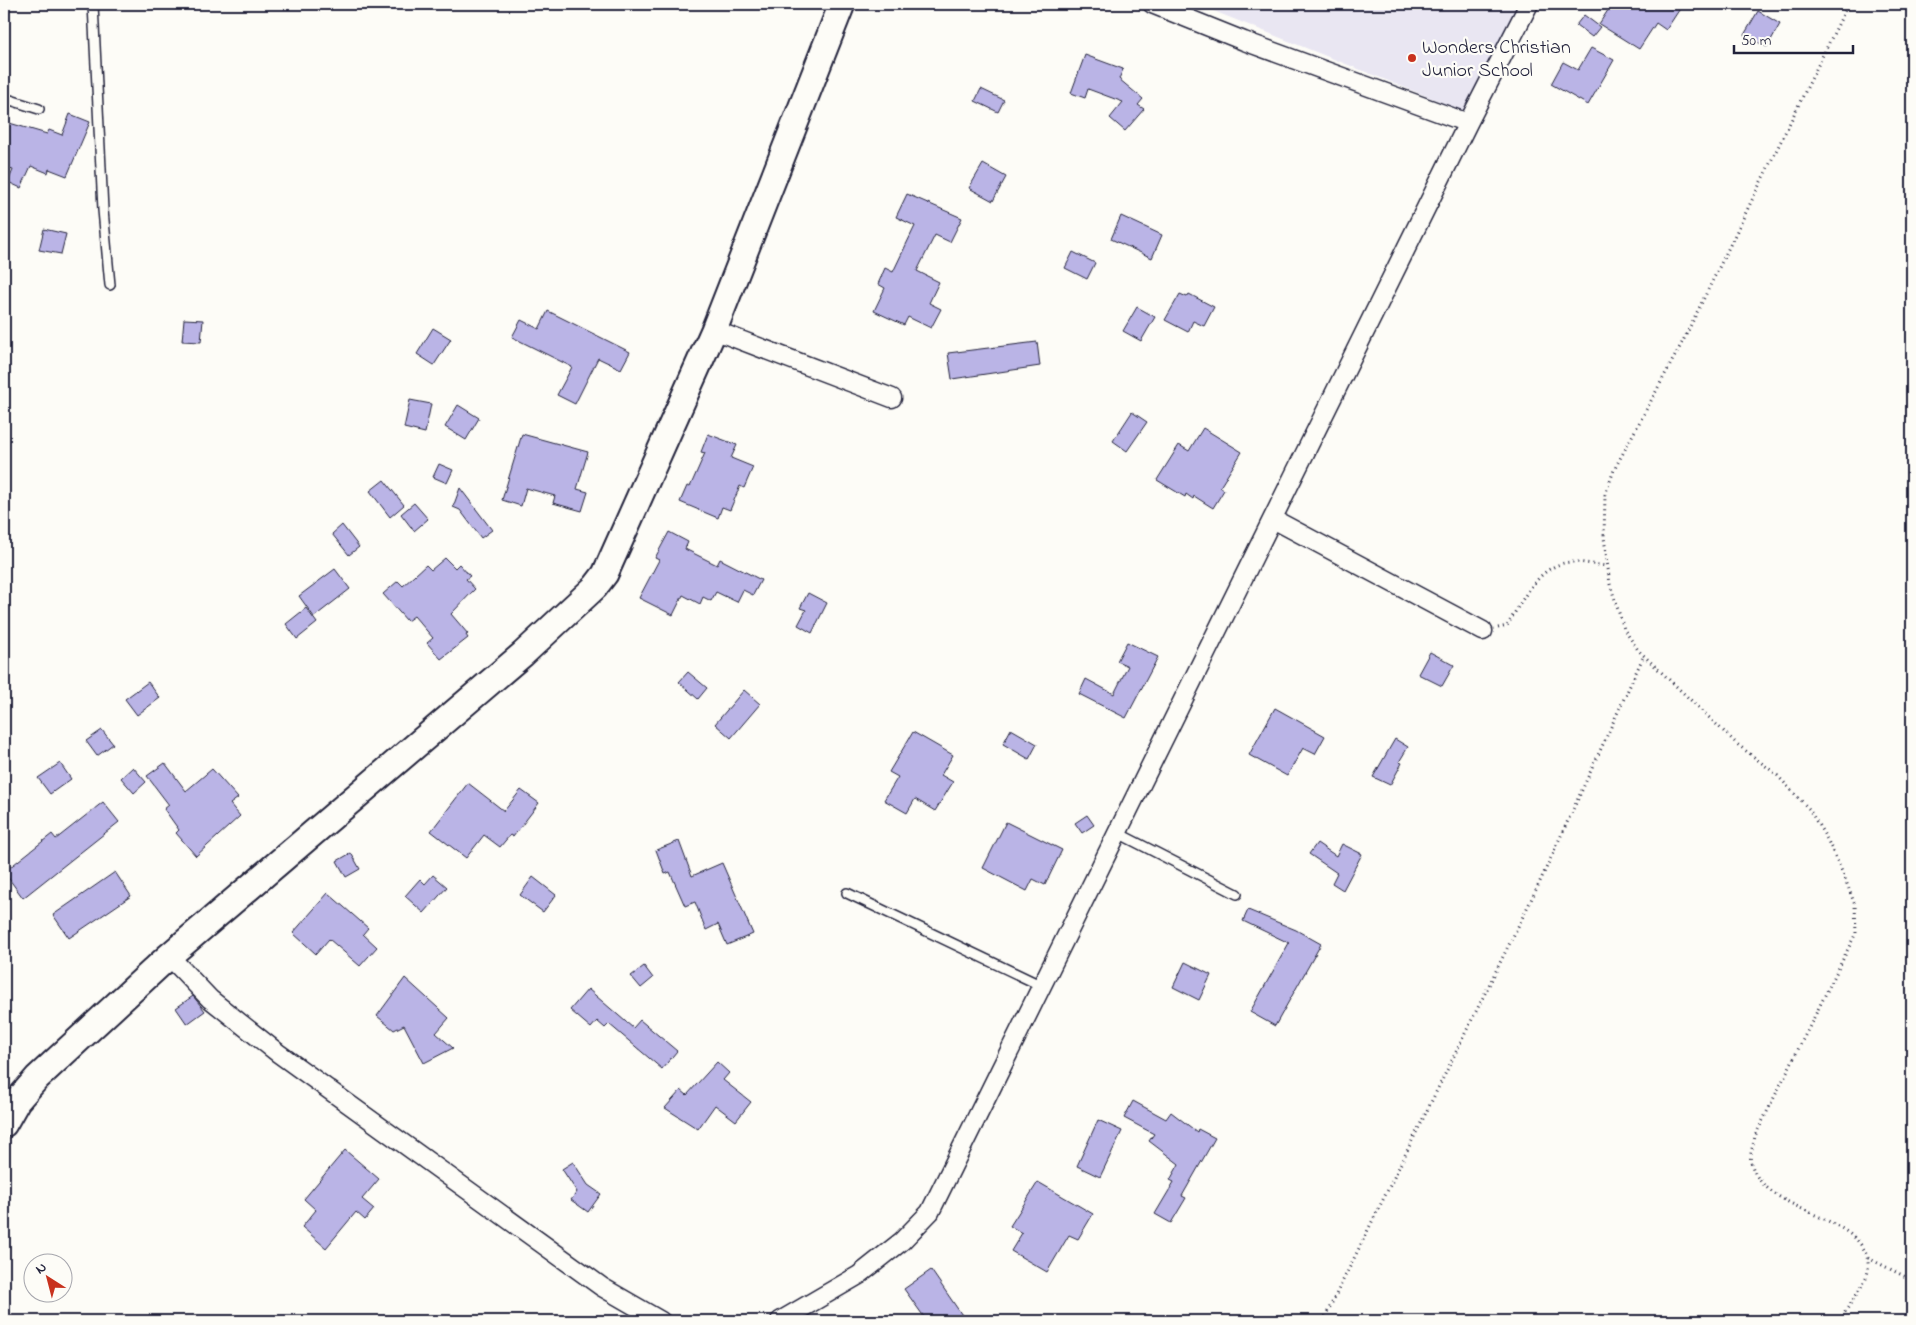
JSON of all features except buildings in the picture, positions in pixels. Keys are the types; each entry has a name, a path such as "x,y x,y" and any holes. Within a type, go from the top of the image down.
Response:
{"street":[{"path":"4,1124 17,1101 38,1078 169,956 523,654 595,587 613,560 714,330 842,4"},
{"path":"1152,4 1244,41 1468,123"},
{"path":"780,1321 859,1276 902,1242 930,1212 1116,832 1529,4"},
{"path":"714,330 892,398"},
{"path":"1273,520 1482,631"},
{"path":"169,956 210,999 278,1053 602,1287 661,1321"}],"lane":[{"path":"93,4 103,210 110,285"},
{"path":"4,98 39,109"},
{"path":"1116,832 1237,894"},
{"path":"847,893 1042,986"}],"path":[{"path":"1840,1321 1868,1274 1868,1258 1862,1246 1838,1226 1793,1206 1766,1187 1756,1174 1751,1161 1759,1128 1856,933 1855,905 1828,841 1809,809 1776,774 1737,744 1644,655 1624,629 1610,584 1604,537 1605,495 1614,470 1683,341 1848,4"},
{"path":"1482,631 1508,626 1526,595 1544,571 1570,562 1608,566"},
{"path":"1323,1321 1537,888 1644,655"},
{"path":"1868,1258 1912,1280"}],"shaded area":[{"name":"Wonders Christian Junior School","path":"1196,4 1520,4 1466,112"}],"place":[{"name":"Wonders Christian Junior School","path":"1412,58"}]}
